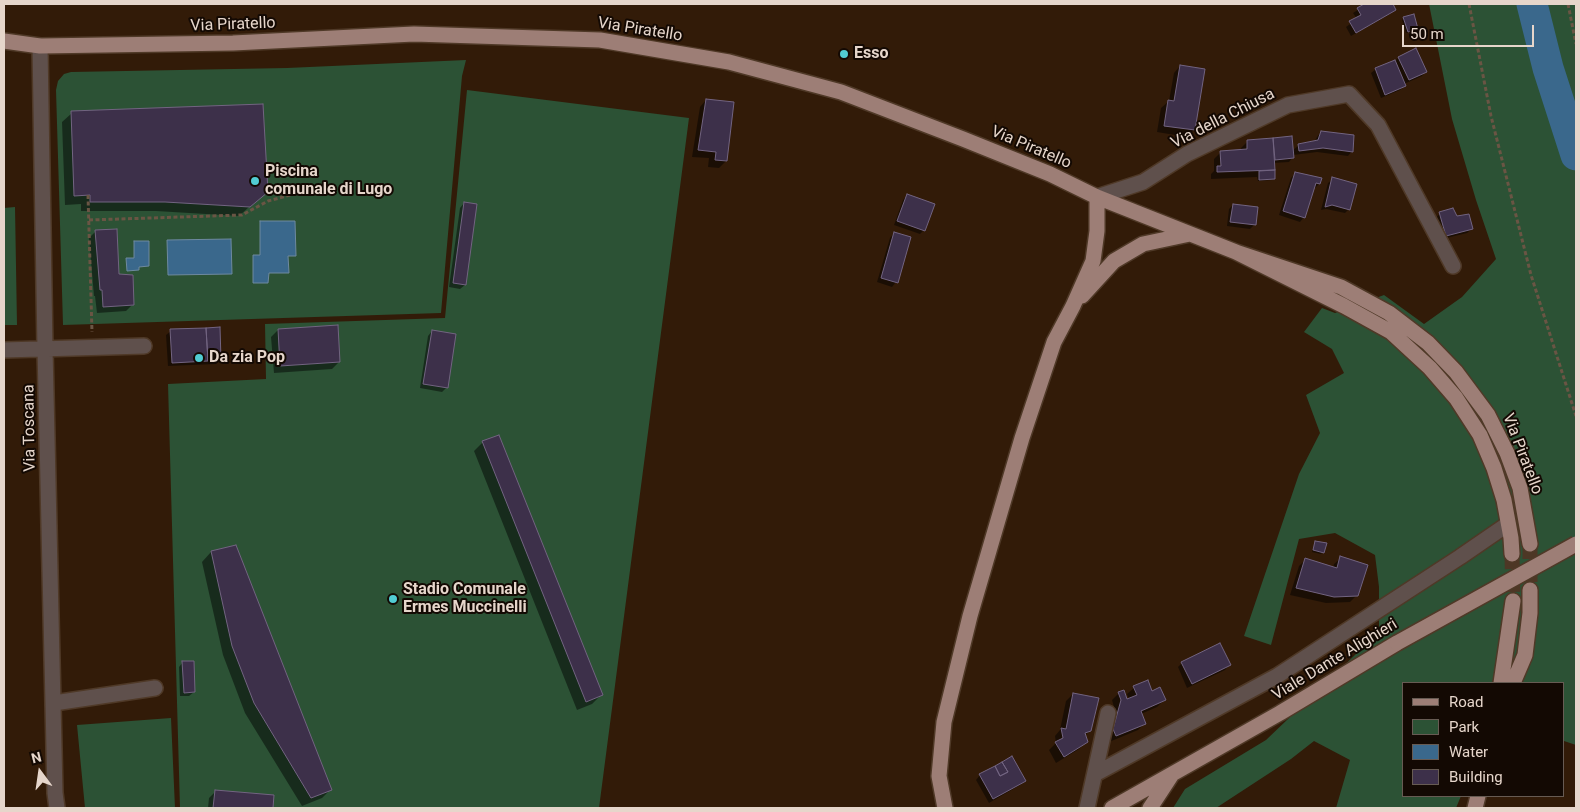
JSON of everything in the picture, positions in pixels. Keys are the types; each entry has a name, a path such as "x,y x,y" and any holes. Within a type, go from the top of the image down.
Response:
{"main road":[{"name":"Via Piratello","path":"4,41 40,46 233,44 414,34 600,40 729,62 841,92 1050,174 1097,197 1236,252 1341,287 1389,313 1428,343 1456,372 1488,415 1507,453 1520,488 1530,544"},
{"path":"945,808 939,776 944,722 968,625 1022,438 1045,368 1054,342 1073,306 1093,261 1097,231 1097,197"},
{"path":"1073,306 1114,261 1143,244 1190,234"},
{"name":"Via Piratello","path":"1236,252 1344,306 1391,332 1430,368 1456,398 1480,435 1502,492 1512,554"},
{"name":"Viale Dante Alighieri","path":"1112,808 1280,713 1397,643 1576,544"},
{"path":"1514,682 1525,654 1530,613 1530,590"},
{"path":"1501,682 1513,601"},
{"path":"1150,808 1173,774"}],"street":[{"name":"Via Toscana","path":"40,46 56,808"},
{"name":"Via della Chiusa","path":"1097,197 1143,182 1187,154 1288,105 1349,94 1378,125 1453,266"},
{"path":"4,350 144,346"},
{"path":"1095,774 1276,676 1508,524"},
{"path":"54,703 155,688"},
{"path":"1087,808 1108,713"}],"path":[{"path":"1469,4 1491,116 1531,275 1576,416"},
{"path":"1568,4 1576,44"},
{"path":"89,220 242,215 268,201 328,185"},
{"path":"88,195 92,348"}],"green space":[{"path":"1429,4 1576,4 1576,745 1565,741 1565,682 1402,682 1402,797 1461,797 1456,808 1336,808 1350,760 1314,741 1291,759 1216,808 1173,808 1185,789 1266,740 1379,632 1379,587 1375,555 1335,533 1299,539 1271,645 1244,636 1299,474 1320,433 1306,395 1344,373 1332,349 1304,332 1322,308 1335,313 1384,295 1424,324 1462,297 1496,259 1452,119"},
{"name":"Piscina comunale di Lugo","path":"466,60 462,76 441,313 63,325 56,90 58,81 64,74 71,72 287,68"},
{"path":"467,90 689,118 599,808 180,808 168,384 266,379 265,324 445,318"},
{"path":"15,207 17,325 4,325 4,208"},
{"path":"171,718 175,808 85,808 77,725"}],"water":[{"path":"260,221 295,221 296,256 288,256 289,273 269,273 268,283 253,283 253,255 260,255"},
{"path":"231,239 232,274 168,275 167,240"},
{"path":"134,241 149,241 149,266 139,267 139,270 127,271 126,258 134,258"}],"building":[{"path":"1364,4 1393,4 1396,10 1356,33 1349,21 1361,15 1357,8"},
{"path":"1414,14 1418,29 1408,32 1403,17"},
{"path":"1416,48 1427,72 1409,80 1398,57"},
{"path":"1395,60 1406,86 1385,95 1375,68"},
{"path":"1180,65 1205,69 1195,130 1164,126 1168,100 1174,101"},
{"path":"706,99 734,102 727,161 715,160 716,152 698,150"},
{"path":"263,104 268,192 250,207 165,202 90,202 90,195 74,196 71,111"},
{"path":"1321,131 1354,135 1353,152 1323,148 1299,151 1298,144 1318,140"},
{"path":"1292,136 1294,158 1275,160 1273,138"},
{"path":"1273,138 1275,170 1217,172 1217,166 1221,166 1220,151 1247,149 1247,140"},
{"path":"1275,170 1275,179 1259,180 1259,171"},
{"path":"1295,172 1322,178 1320,184 1316,183 1305,218 1283,211"},
{"path":"1332,177 1357,184 1350,210 1332,205 1325,207"},
{"path":"907,194 935,204 925,231 897,221"},
{"path":"464,202 477,204 466,285 453,283"},
{"path":"1233,204 1258,207 1256,225 1230,222"},
{"path":"1453,208 1457,216 1469,214 1473,229 1446,236 1439,212"},
{"path":"117,229 119,274 133,275 134,305 103,307 95,230"},
{"path":"894,232 911,237 898,283 881,278"},
{"path":"338,325 340,362 280,366 278,329"},
{"path":"220,327 221,360 208,361 206,328"},
{"path":"206,328 208,361 172,363 170,329"},
{"path":"432,330 456,334 448,388 423,384"},
{"path":"499,435 603,695 586,702 482,441"},
{"path":"1315,541 1327,543 1324,553 1313,550"},
{"path":"236,545 332,790 311,798 254,703 232,646 211,551"},
{"path":"1340,556 1368,565 1358,596 1334,597 1296,588 1305,558 1337,568"},
{"path":"1220,643 1231,665 1192,684 1181,662"},
{"path":"182,661 194,661 195,692 184,693"},
{"path":"1148,680 1152,691 1160,687 1166,700 1141,711 1146,724 1116,736 1113,729 1121,700 1118,692 1124,690 1127,699 1137,695 1133,686"},
{"path":"1073,693 1099,698 1091,731 1085,733 1088,742 1064,757 1055,742 1063,738 1061,728 1066,729"},
{"path":"1012,756 1026,781 993,799 979,774 995,766 1000,776 1008,772 1002,762"},
{"path":"1002,762 1008,772 1000,776 995,766"},
{"path":"215,790 274,795 273,808 213,808"}],"waterway":[{"path":"1532,4 1548,68 1576,155"}],"tunnel":[{"path":"1530,544 1530,590"},
{"path":"1512,554 1513,601"}],"place":[{"name":"Esso","path":"844,54"},
{"name":"Piscina comunale di Lugo","path":"255,181"},
{"name":"Da zia Pop","path":"199,358"},
{"name":"Stadio Comunale Ermes Muccinelli","path":"393,599"}]}
